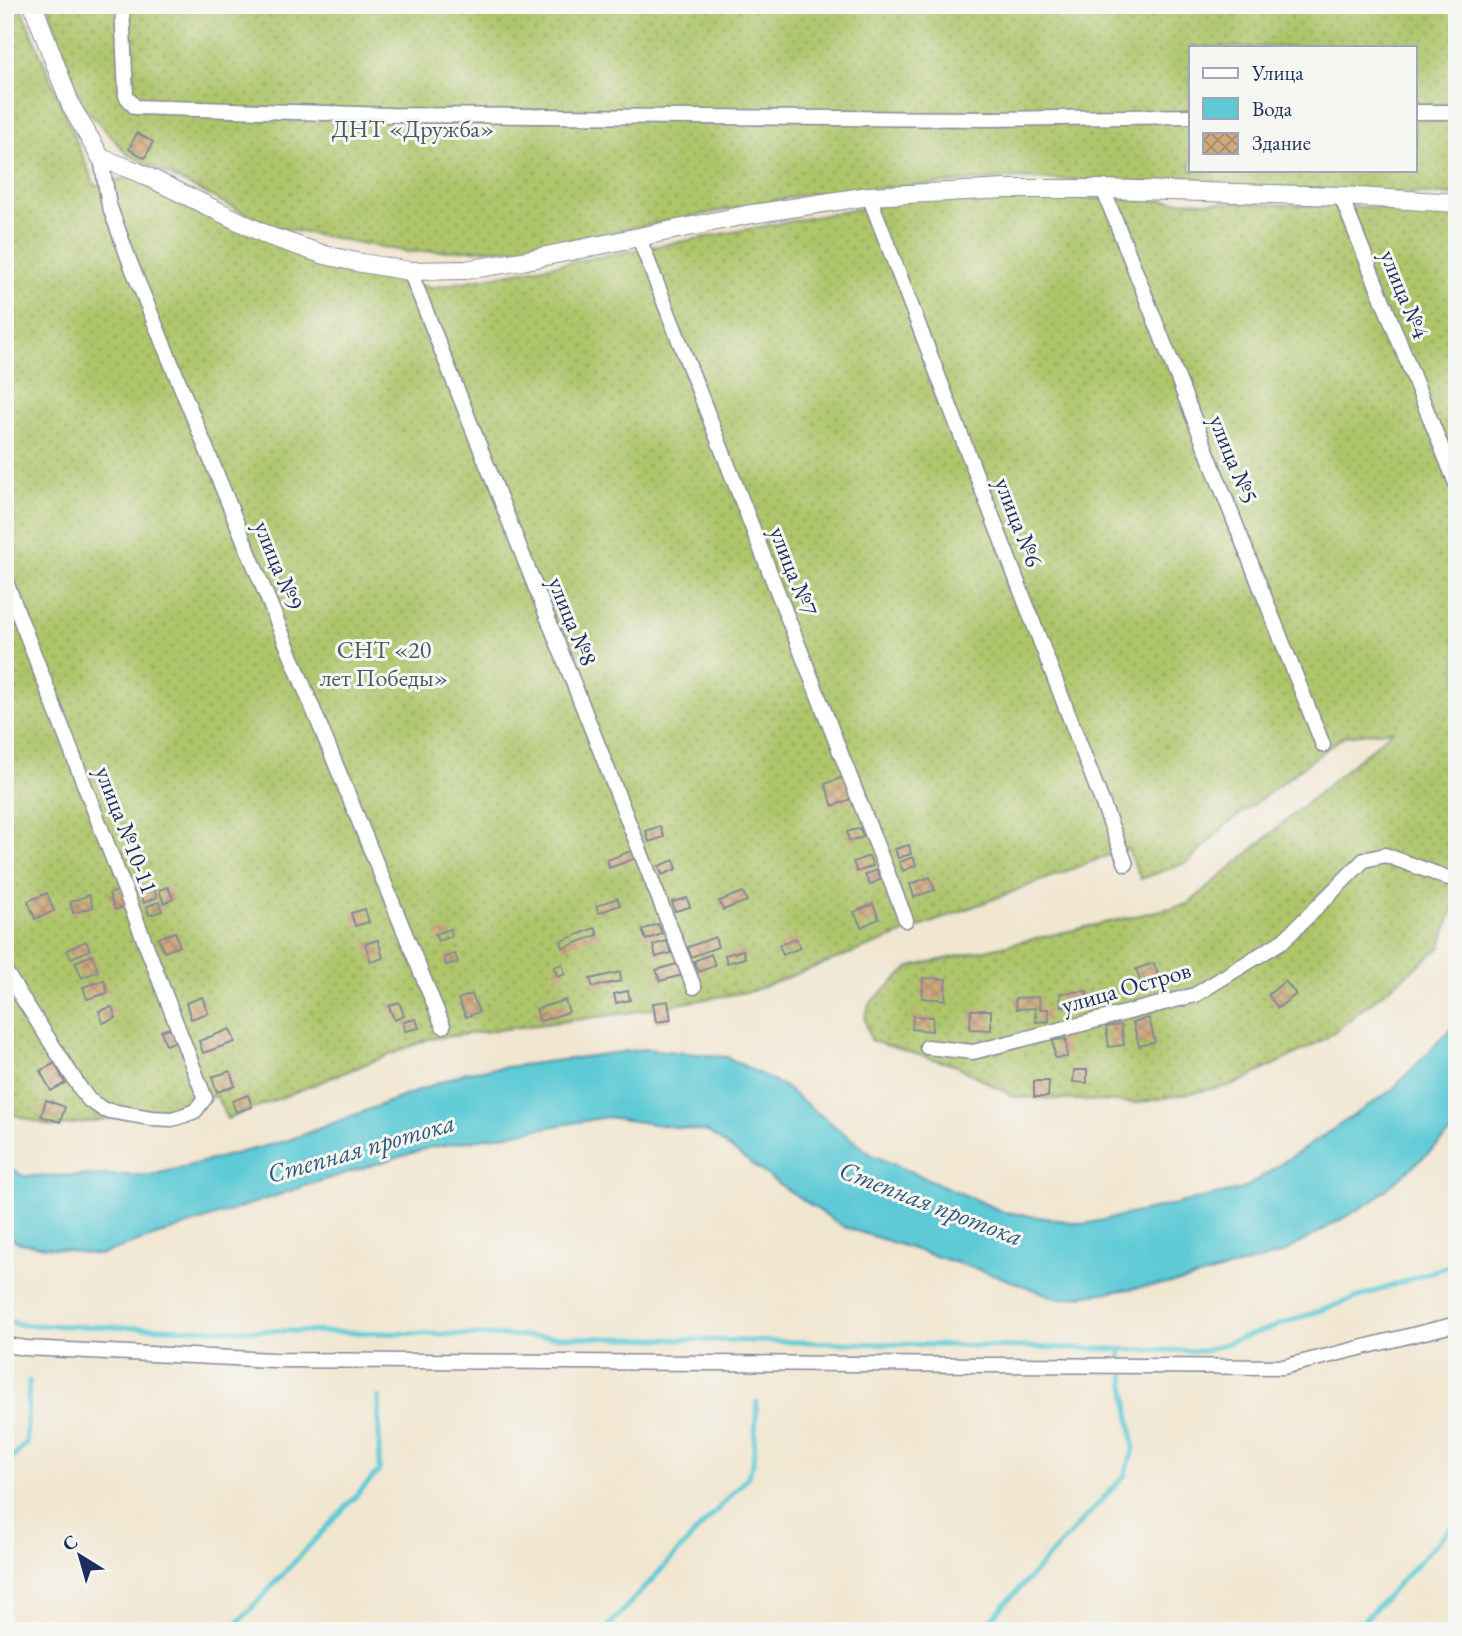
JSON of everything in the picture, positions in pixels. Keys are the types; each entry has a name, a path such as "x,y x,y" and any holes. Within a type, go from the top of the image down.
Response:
{"street":[{"path":"33,5 71,106 101,158 138,172 269,236 325,255 410,271 466,270 522,261 746,215 869,197 1006,188 1341,196 1457,203"},
{"path":"122,5 126,96 135,107 390,115 991,119 1189,116"},
{"path":"1416,112 1457,112"},
{"name":"улица №9","path":"101,158 109,205 131,265 443,1026"},
{"name":"улица №5","path":"1103,189 1322,746"},
{"name":"улица №4","path":"1341,196 1457,486"},
{"name":"улица №6","path":"869,197 1126,864"},
{"name":"улица №7","path":"639,238 906,920"},
{"name":"улица №8","path":"410,271 694,987"},
{"name":"улица №10-11","path":"5,579 205,1098 195,1111 172,1119 104,1110 89,1100 80,1088 5,971"},
{"name":"улица Остров","path":"926,1047 973,1052 1195,995 1284,940 1364,860 1385,855 1448,878 1457,876"},
{"path":"5,1345 274,1360 1283,1367 1457,1324"}],"green space":[{"name":"СНТ «20 лет Победы»","path":"5,5 20,5 95,186 129,177 356,270 431,288 916,198 1051,197 1457,210 1457,897 1440,948 1325,1039 1234,1085 1137,1103 1014,1097 957,1066 871,1041 865,1019 869,1004 910,967 1188,904 1393,730 1344,736 1226,825 1188,862 1141,879 1127,848 752,991 627,1013 429,1039 227,1119 216,1095 195,1106 53,1127 15,1115 5,1106"},
{"name":"ДНТ «Дружба»","path":"48,5 1457,5 1457,195 1012,178 810,194 527,248 408,252 270,226 127,154 80,102"}],"water":[{"name":"Степная протока","path":"1457,1020 1457,1128 1373,1201 1281,1254 1180,1282 1059,1299 995,1275 844,1227 708,1132 607,1117 428,1148 99,1255 20,1243 5,1235 5,1164 23,1176 152,1175 289,1140 467,1072 645,1049 727,1057 783,1086 872,1155 1004,1212 1085,1224 1243,1189 1392,1090"}],"building":[{"path":"137,133 153,142 145,158 129,149"},
{"path":"843,777 851,799 833,806 825,784"},
{"path":"660,826 664,837 649,842 646,831"},
{"path":"860,828 863,837 849,841 847,832"},
{"path":"909,845 911,854 898,858 895,849"},
{"path":"631,851 634,859 609,868 607,860"},
{"path":"869,856 873,866 857,872 853,862"},
{"path":"913,857 916,865 903,871 899,862"},
{"path":"674,860 677,869 662,875 659,866"},
{"path":"876,870 881,879 870,885 865,875"},
{"path":"930,877 935,890 914,897 910,884"},
{"path":"153,886 157,897 144,903 139,892"},
{"path":"168,887 173,899 164,903 159,890"},
{"path":"122,889 128,905 115,910 109,894"},
{"path":"743,892 747,901 723,910 719,901"},
{"path":"47,893 54,911 35,919 28,901"},
{"path":"89,895 93,907 73,913 70,902"},
{"path":"617,898 620,905 599,913 596,906"},
{"path":"687,898 690,907 675,911 672,902"},
{"path":"159,902 162,911 149,915 147,906"},
{"path":"873,904 879,919 861,927 854,912"},
{"path":"365,909 369,922 355,926 351,913"},
{"path":"658,924 662,934 646,940 642,930"},
{"path":"595,928 598,935 563,948 561,941"},
{"path":"450,929 452,936 438,941 435,934"},
{"path":"175,932 180,946 164,952 158,938"},
{"path":"715,937 718,947 691,957 688,947"},
{"path":"796,938 800,948 783,955 779,945"},
{"path":"378,940 383,958 371,962 365,944"},
{"path":"86,941 90,950 71,958 67,950"},
{"path":"667,941 671,953 656,957 653,945"},
{"path":"743,950 745,958 727,963 725,955"},
{"path":"455,954 458,962 446,965 444,957"},
{"path":"711,954 715,965 699,972 694,961"},
{"path":"92,955 98,971 82,978 75,962"},
{"path":"680,963 683,975 660,981 656,970"},
{"path":"1154,963 1160,981 1142,986 1136,969"},
{"path":"562,964 565,974 558,977 554,967"},
{"path":"620,972 621,981 593,987 590,979"},
{"path":"923,978 946,979 945,1000 922,998"},
{"path":"104,980 108,993 87,999 83,987"},
{"path":"1285,981 1296,994 1278,1008 1268,995"},
{"path":"628,991 630,1000 616,1003 614,994"},
{"path":"1087,991 1087,1004 1061,1006 1060,993"},
{"path":"472,994 479,1012 466,1017 458,999"},
{"path":"202,997 208,1013 191,1019 186,1003"},
{"path":"1039,997 1040,1009 1048,1009 1049,1021 1036,1022 1035,1008 1016,1009 1015,998"},
{"path":"565,1000 569,1012 540,1021 536,1009"},
{"path":"668,1001 671,1020 656,1022 653,1003"},
{"path":"399,1002 404,1016 394,1020 389,1006"},
{"path":"112,1007 116,1018 103,1023 99,1011"},
{"path":"971,1010 991,1010 991,1030 970,1029"},
{"path":"913,1016 933,1017 932,1031 912,1029"},
{"path":"1149,1018 1155,1042 1139,1046 1133,1022"},
{"path":"416,1019 419,1028 405,1031 403,1022"},
{"path":"1121,1025 1124,1045 1109,1047 1106,1027"},
{"path":"176,1026 181,1039 166,1045 161,1031"},
{"path":"230,1029 235,1042 203,1053 199,1041"},
{"path":"1066,1039 1067,1057 1055,1058 1053,1040"},
{"path":"55,1063 65,1083 51,1091 40,1071"},
{"path":"1074,1070 1087,1070 1087,1083 1073,1082"},
{"path":"230,1071 235,1086 217,1092 212,1077"},
{"path":"1034,1081 1049,1081 1048,1097 1034,1097"},
{"path":"248,1095 252,1107 236,1112 232,1101"},
{"path":"46,1100 65,1107 60,1122 41,1116"}],"waterway":[{"path":"5,1321 23,1325 1204,1351 1457,1263"},
{"path":"980,1631 1125,1475 1134,1448 1120,1349"},
{"path":"5,1466 26,1443 29,1381"},
{"path":"230,1631 379,1471 379,1397"},
{"path":"604,1631 747,1478 753,1464 757,1402"},
{"path":"1354,1631 1457,1521"}]}
